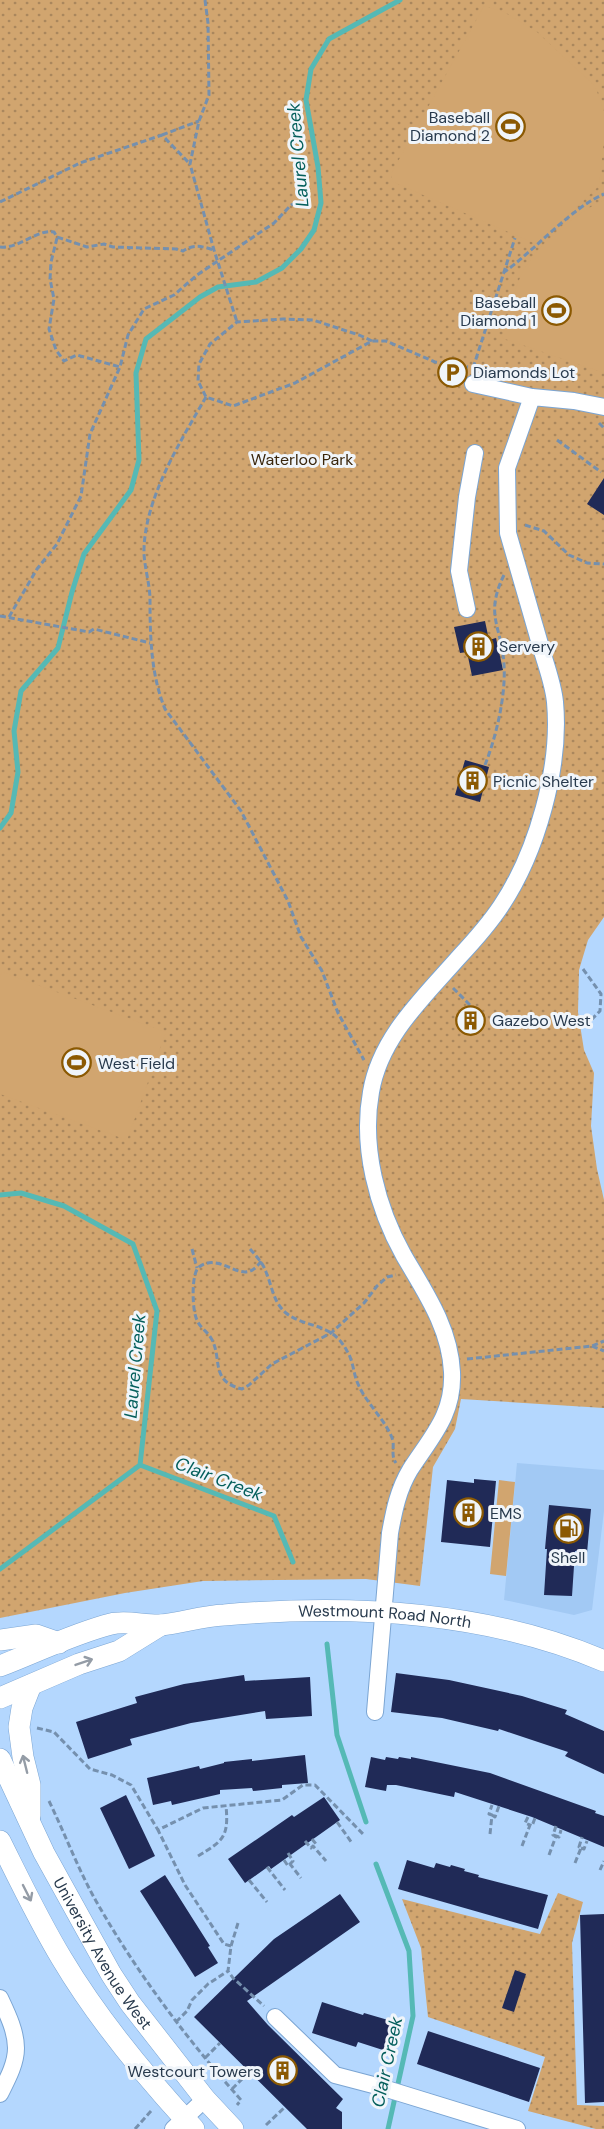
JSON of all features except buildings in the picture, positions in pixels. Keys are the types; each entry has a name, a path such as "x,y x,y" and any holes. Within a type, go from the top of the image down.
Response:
{"main road":[{"name":"Westmount Road North","path":"0,1666 113,1623 161,1624 221,1615 300,1611 383,1612 441,1618 518,1632 604,1662"},
{"name":"Westmount Road North","path":"0,1698 79,1664 119,1651 161,1624"},
{"path":"0,1640 36,1635 59,1643"},
{"path":"30,1822 30,1785 22,1757 19,1727 22,1708 31,1685"},
{"name":"University Avenue West","path":"0,1759 93,1945 111,1974 130,2003 205,2099 233,2129"},
{"path":"0,1841 62,1959 91,2004 184,2125"}],"street":[{"path":"473,376 532,397 574,401 604,407"},
{"path":"375,1712 394,1507 410,1470 436,1433 446,1411 452,1375 451,1361 441,1323 403,1253 384,1210 372,1169 368,1118 375,1071 384,1049 397,1029 474,940 501,905 522,867 549,789 555,754 555,700 508,533 507,519 507,468 532,397"},
{"path":"467,609 459,571 467,497 475,453"},
{"path":"0,1998 10,2021 16,2048 4,2075 0,2094"},
{"path":"275,2017 293,2023 335,2075 377,2085 517,2129"},
{"path":"184,2125 205,2099"}],"path":[{"path":"205,0 208,23 209,95 199,121 190,164 237,322"},
{"path":"0,202 80,163 199,121"},
{"path":"162,135 190,164"},
{"path":"502,274 593,199 604,194"},
{"path":"9,617 37,569 57,544 81,496 90,434 120,367 128,335 144,309 174,295 197,275 274,223 291,205 300,201"},
{"path":"0,247 9,248 46,231 54,232 57,237 87,247 104,244 113,247 183,251 199,245 214,250"},
{"path":"57,237 51,262 50,279 54,299 49,329 56,350 64,361 77,355 120,367"},
{"path":"372,342 359,334 313,320 237,322 210,344 199,364 198,381 206,397 233,406 295,382 372,342 386,341 473,376 502,274 515,238"},
{"path":"206,397 172,456 155,495 146,534 144,554 150,597 150,643 160,695 165,709 241,812 288,902 301,937 322,971 338,1014 366,1063 368,1055"},
{"path":"557,440 600,472"},
{"path":"507,519 544,531 569,555 587,563 604,564"},
{"path":"485,765 493,746 503,689 504,664 493,612 497,591 507,569 510,579"},
{"path":"0,616 89,632 94,629 150,643"},
{"path":"583,969 601,994 600,1011 583,1028"},
{"path":"442,977 468,1002 472,1012"},
{"path":"192,1249 197,1268 193,1277 195,1318 200,1327 213,1339 218,1366 229,1386 242,1389 272,1364 331,1333 364,1303 387,1277 400,1274 396,1267"},
{"path":"250,1249 261,1261 278,1304 287,1314 322,1327 340,1339 348,1352 354,1377 387,1429 393,1442 392,1456 395,1463 400,1466"},
{"path":"197,1268 215,1262 243,1273 252,1271 261,1261"},
{"path":"451,1361 592,1346 604,1341"},
{"path":"592,1346 604,1351"},
{"path":"32,1726 54,1732 90,1769 112,1775 131,1785 158,1830 185,1885 224,1944 231,1946"},
{"path":"158,1830 203,1808 282,1800 303,1785 315,1785 365,1836"},
{"path":"47,1796 95,1899 133,1961 176,2022 241,2100 237,2105"},
{"path":"489,1834 492,1815 489,1814 492,1805"},
{"path":"198,1856 216,1845 226,1832 226,1806"},
{"path":"492,1815 495,1816 499,1806"},
{"path":"528,1817 525,1823 530,1825"},
{"path":"522,1846 535,1818"},
{"path":"337,1822 352,1843"},
{"path":"556,1827 553,1835 556,1836"},
{"path":"549,1855 556,1836 559,1837 561,1830"},
{"path":"576,1863 582,1837"},
{"path":"312,1839 316,1844 313,1846"},
{"path":"305,1841 310,1848 313,1846 326,1861"},
{"path":"581,1848 584,1850 587,1841"},
{"path":"288,1853 293,1861 290,1864"},
{"path":"284,1860 301,1878"},
{"path":"600,1870 604,1861"},
{"path":"267,1867 285,1890"},
{"path":"249,1880 267,1902"},
{"path":"238,1923 231,1946 228,1971 275,2017"},
{"path":"176,2022 187,2011 192,2000 208,1984 228,1971"},
{"path":"204,2058 220,2043"},
{"path":"232,2090 248,2073"},
{"path":"267,2125 285,2107"},
{"path":"135,2129 153,2108"}],"shaded area":[{"path":"517,1463 604,1470 604,1511 592,1610 574,1615 504,1600"}],"green space":[{"name":"Waterloo Park","path":"0,0 604,0 604,917 588,940 579,970 578,1012 584,1050 594,1073 591,1126 604,1200 604,1408 461,1399 455,1429 433,1467 420,1586 366,1579 203,1581 125,1593 0,1618"},
{"name":"Baseball Diamond 2","path":"484,6 504,12 537,32 595,86 604,111 604,140 599,186 536,244 393,182 391,174"},
{"name":"Baseball Diamond 1","path":"604,200 604,373 502,338 516,287 529,261 559,230"},
{"name":"West Field","path":"2,972 166,1032 127,1140 0,1094 0,977"},
{"path":"499,1480 515,1482 506,1576 490,1574"},
{"path":"558,1893 583,1902 572,1943 577,2105 604,2106 604,2129 596,2129 528,2111 545,2057 428,2017 421,1948 402,1899 540,1934"}],"waterway":[{"name":"Laurel Creek","path":"0,828 11,813 18,772 14,731 21,691 58,648 84,554 131,490 139,460 136,373 146,339 200,297 218,287 256,282 282,268 301,249 314,230 321,203 318,167 306,100 311,69 329,39 400,0"},
{"name":"Laurel Creek","path":"0,1195 21,1193 64,1206 133,1244 157,1311 140,1465 0,1569"},
{"name":"Clair Creek","path":"140,1465 274,1516 293,1562"},
{"name":"Clair Creek","path":"327,1644 337,1735 366,1822"},
{"name":"Clair Creek","path":"376,1864 409,1951 413,2016 388,2129"}],"place":[{"name":"Baseball Diamond 2","path":"511,126"},
{"name":"Baseball Diamond 1","path":"557,311"},
{"name":"Diamonds Lot","path":"452,372"},
{"name":"Servery","path":"478,646"},
{"name":"Picnic Shelter","path":"472,781"},
{"name":"Gazebo West","path":"471,1020"},
{"name":"West Field","path":"77,1063"},
{"name":"EMS","path":"469,1513"},
{"name":"Shell","path":"568,1529"},
{"name":"Westcourt Towers","path":"282,2071"}]}
